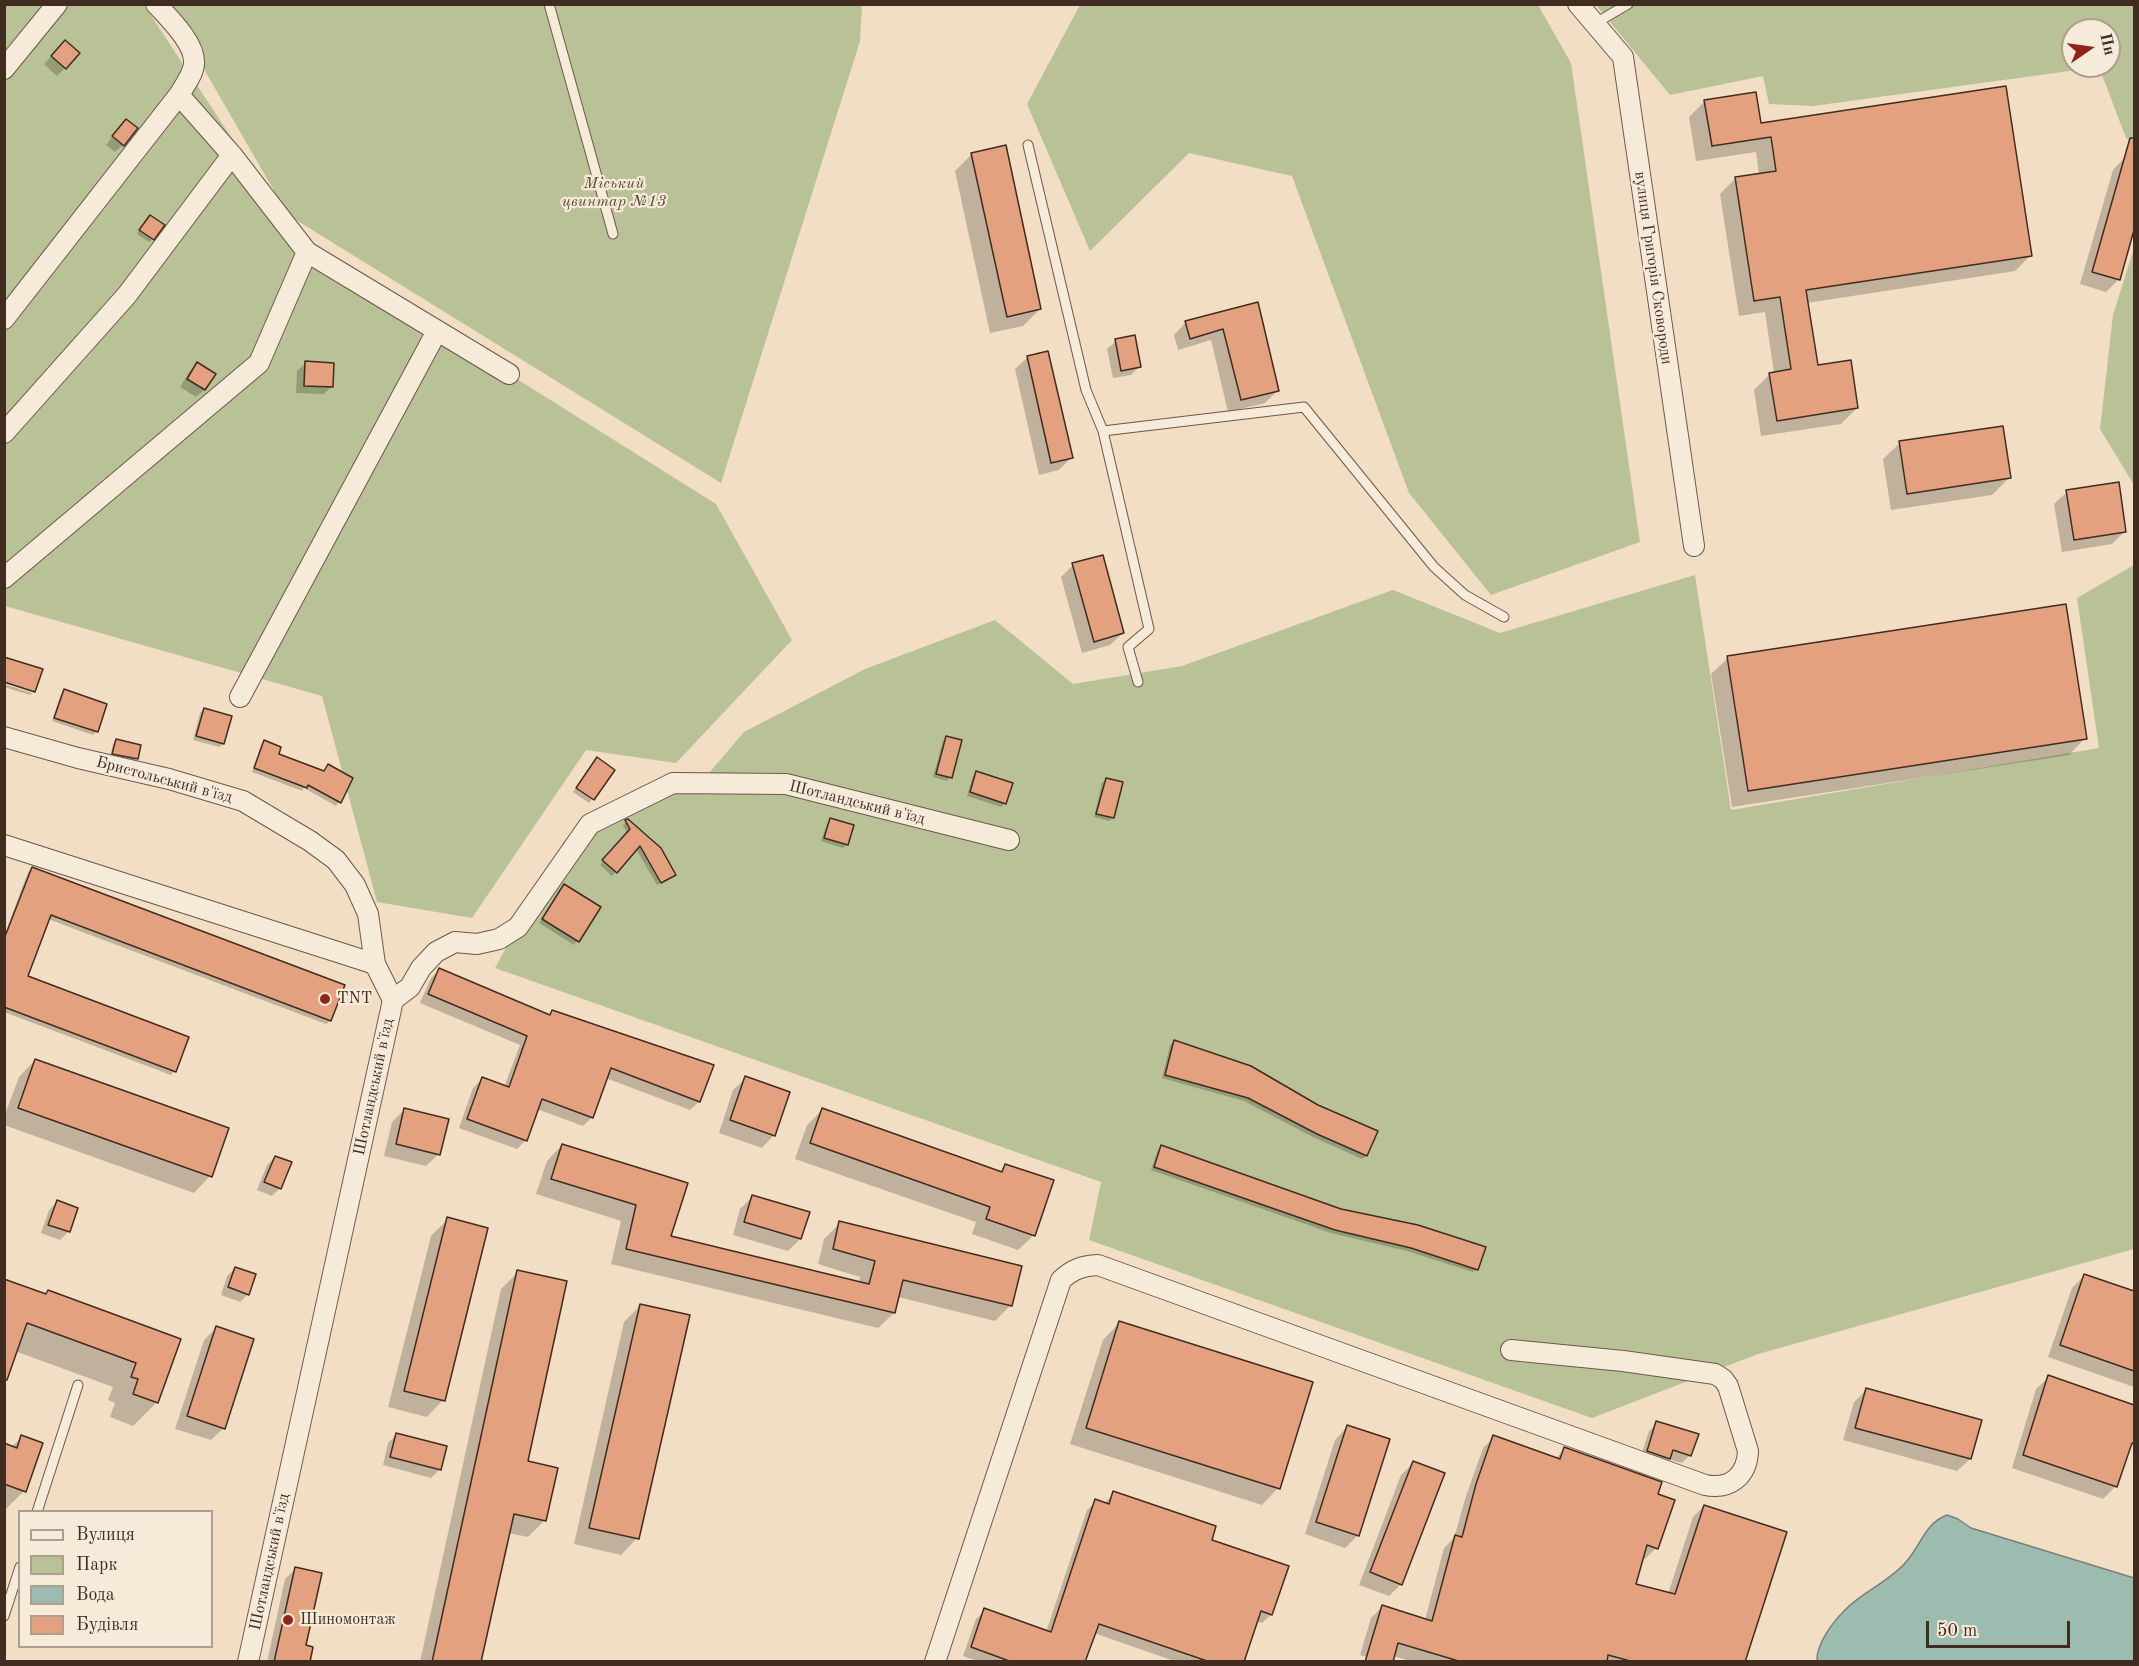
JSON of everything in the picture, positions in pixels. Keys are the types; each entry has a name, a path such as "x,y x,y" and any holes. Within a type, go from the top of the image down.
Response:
{"street":[{"path":"4,69 57,4"},
{"path":"4,320 179,95 191,72 193,57 181,32 156,4"},
{"name":"вулиця Григорія Сковороди","path":"1578,4 1623,57 1694,546"},
{"path":"179,95 232,155 307,252 509,374"},
{"path":"4,433 127,295 232,155"},
{"path":"4,578 259,363 307,252"},
{"path":"240,697 437,331"},
{"name":"Бристольський в'їзд","path":"4,737 78,758 169,779 243,801 310,841 336,860 355,885 368,914 375,964 393,1000"},
{"name":"Шотландський в'їзд","path":"248,1662 393,1000 410,987 421,968 436,952 455,942 477,944 499,939 518,927 590,824 673,783 786,784 1009,840"},
{"path":"4,845 375,964"},
{"path":"935,1662 1061,1280 1071,1270 1098,1265 1705,1485 1716,1487 1727,1485 1736,1480 1748,1462 1748,1451 1728,1386 1716,1374 1623,1361 1511,1350"}],"lane":[{"path":"549,4 613,234"},
{"path":"1594,24 1628,4"},
{"path":"1028,145 1086,390 1103,431 1149,629 1128,647 1138,682"},
{"path":"1103,431 1304,407 1434,567 1465,595 1504,617"},
{"path":"38,1510 78,1385"},
{"path":"4,1616 18,1573"}],"green space":[{"path":"4,5 144,5 307,252 509,374 716,504 792,640 676,763 586,750 472,918 377,902 322,696 5,606"},
{"name":"Міський цвинтар №13","path":"167,5 862,5 860,41 721,483 288,215"},
{"path":"1080,5 1538,5 1571,63 1640,542 1491,595 1409,493 1292,176 1189,153 1090,251 1027,104"},
{"path":"1596,5 2134,5 2134,143 2126,138 2103,78 2121,78 2121,18 2061,18 2061,72 1813,106 1769,104 1763,76 1670,95"},
{"path":"2134,248 2134,485 2100,429 2113,315"},
{"path":"2134,565 2134,1249 1758,1354 1592,1418 1089,1240 1101,1182 495,968 564,841 709,773 744,732 865,669 995,620 1073,684 1182,666 1393,590 1500,633 1695,575 1731,810 2099,748 2077,598"}],"water":[{"path":"1947,1515 1971,1528 2134,1578 2134,1661 1817,1661 1822,1641 1840,1615 1899,1569 1933,1523"}],"building":[{"path":"65,40 80,53 66,69 51,56"},
{"path":"2006,86 2032,256 1806,290 1818,365 1851,360 1858,408 1777,421 1769,373 1791,369 1780,297 1754,301 1735,177 1776,171 1771,137 1712,146 1704,100 1756,92 1761,123"},
{"path":"126,119 138,128 124,146 112,136"},
{"path":"2130,138 2134,138 2134,230 2120,280 2092,272"},
{"path":"1006,145 1041,309 1007,317 971,153"},
{"path":"150,215 165,225 154,240 139,230"},
{"path":"1258,302 1279,391 1241,400 1223,329 1190,339 1185,321"},
{"path":"1135,335 1141,367 1121,371 1115,339"},
{"path":"1048,351 1073,458 1051,463 1027,356"},
{"path":"305,361 334,363 333,387 304,386"},
{"path":"197,362 216,374 205,390 187,379"},
{"path":"2003,426 2011,478 1907,494 1899,441"},
{"path":"2119,482 2126,532 2074,540 2066,490"},
{"path":"1103,555 1124,633 1094,642 1072,563"},
{"path":"2066,604 2087,739 1748,791 1727,656"},
{"path":"4,657 43,669 35,692 4,682"},
{"path":"64,689 107,704 98,732 54,718"},
{"path":"204,708 232,716 224,744 196,736"},
{"path":"946,736 962,740 952,778 936,774"},
{"path":"116,739 141,745 138,759 112,754"},
{"path":"264,740 281,747 279,754 324,771 328,764 353,778 341,803 308,785 307,788 254,768"},
{"path":"597,757 615,770 594,800 576,788"},
{"path":"976,771 1013,783 1006,804 970,792"},
{"path":"1106,778 1123,782 1114,818 1096,814"},
{"path":"830,818 854,825 848,845 824,838"},
{"path":"628,819 661,848 676,875 661,883 640,846 617,873 602,860 630,829 625,820"},
{"path":"32,867 345,985 331,1021 51,915 28,976 189,1037 176,1072 4,1007 4,939"},
{"path":"564,884 601,907 579,942 542,919"},
{"path":"439,968 550,1015 552,1010 714,1065 700,1102 611,1068 593,1118 542,1099 527,1141 467,1119 482,1077 509,1087 527,1036 428,994"},
{"path":"1174,1040 1251,1066 1318,1105 1378,1131 1367,1156 1317,1134 1248,1098 1165,1075"},
{"path":"35,1059 229,1128 212,1177 18,1108"},
{"path":"745,1076 790,1092 775,1136 730,1120"},
{"path":"404,1108 449,1119 440,1155 396,1144"},
{"path":"822,1108 1002,1172 1005,1164 1054,1180 1035,1236 986,1219 990,1207 810,1143"},
{"path":"562,1144 688,1183 671,1236 869,1284 875,1261 833,1249 839,1221 1022,1266 1012,1306 903,1280 895,1313 626,1249 636,1205 551,1179"},
{"path":"1161,1145 1341,1209 1418,1225 1486,1247 1478,1270 1411,1248 1335,1230 1154,1167"},
{"path":"275,1156 292,1162 281,1189 264,1182"},
{"path":"752,1195 810,1212 801,1239 744,1222"},
{"path":"57,1200 78,1208 70,1232 48,1225"},
{"path":"447,1217 488,1228 445,1401 404,1391"},
{"path":"235,1267 256,1274 249,1295 228,1287"},
{"path":"517,1270 567,1281 528,1461 558,1468 546,1521 514,1514 481,1662 432,1662"},
{"path":"2084,1274 2134,1291 2134,1371 2060,1345"},
{"path":"4,1279 46,1294 48,1290 181,1339 158,1403 133,1394 138,1379 131,1377 136,1363 27,1323 7,1380 4,1380"},
{"path":"640,1304 690,1315 639,1539 589,1528"},
{"path":"1119,1321 1313,1382 1280,1489 1086,1428"},
{"path":"216,1326 254,1339 225,1429 187,1416"},
{"path":"2048,1375 2134,1405 2134,1444 2132,1443 2117,1487 2023,1455"},
{"path":"1866,1388 1982,1420 1971,1459 1855,1428"},
{"path":"1656,1421 1699,1434 1691,1456 1673,1450 1670,1459 1647,1451"},
{"path":"1347,1425 1390,1439 1359,1536 1316,1522"},
{"path":"396,1433 447,1446 441,1470 390,1457"},
{"path":"21,1435 43,1443 26,1492 4,1484 4,1443 17,1448"},
{"path":"1493,1435 1560,1459 1564,1447 1662,1482 1658,1494 1675,1500 1658,1549 1647,1545 1636,1584 1675,1594 1704,1505 1787,1532 1745,1662 1634,1662 1608,1655 1607,1662 1462,1662 1398,1643 1393,1662 1365,1662 1382,1605 1432,1621 1455,1535 1462,1537 1476,1484"},
{"path":"1413,1461 1445,1473 1402,1585 1370,1572"},
{"path":"1113,1491 1216,1526 1212,1540 1289,1566 1272,1615 1261,1611 1244,1662 1210,1662 1099,1624 1085,1662 1012,1662 971,1647 984,1608 1051,1632 1095,1499 1109,1504"},
{"path":"295,1567 322,1573 306,1645 313,1647 310,1662 274,1662"}],"place":[{"name":"TNT","path":"325,999"},
{"name":"Шиномонтаж","path":"288,1620"}]}
